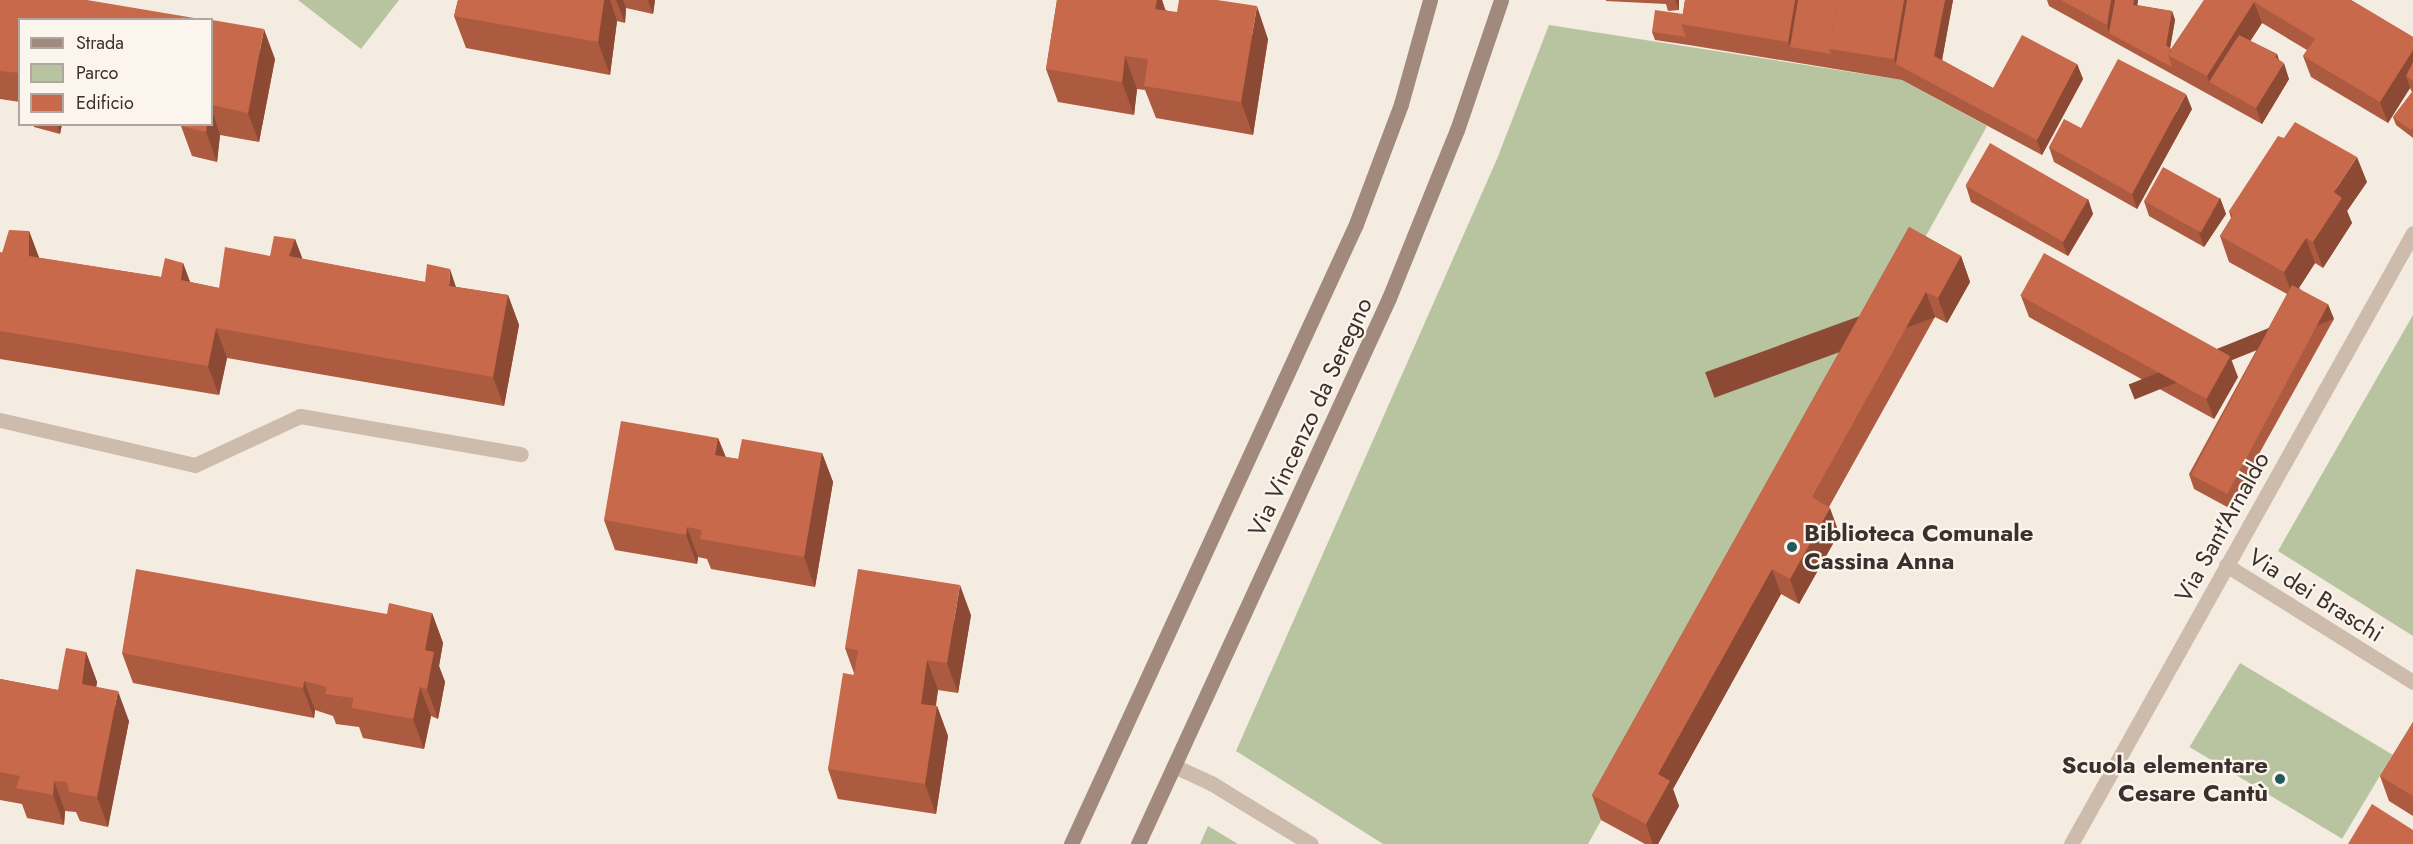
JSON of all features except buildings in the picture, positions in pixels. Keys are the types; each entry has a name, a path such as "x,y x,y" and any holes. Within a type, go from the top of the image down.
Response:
{"main road":[{"name":"Via Vincenzo da Seregno","path":"1071,844 1356,225 1401,104 1430,0"},
{"name":"Via Vincenzo da Seregno","path":"1138,844 1398,277 1457,130 1501,0"}],"street":[{"name":"Via Sant'Arnaldo","path":"2071,844 2413,233"},
{"path":"0,420 195,465 300,416 521,454"},
{"name":"Via dei Braschi","path":"2226,565 2413,682"},
{"path":"1174,766 1211,783 1311,844"}],"green space":[{"path":"298,0 399,0 361,49"},
{"path":"1549,25 1902,80 1987,126 1588,844 1383,844 1236,751 1497,159"},
{"path":"2413,315 2413,636 2278,551"},
{"path":"2240,663 2393,755 2342,839 2190,747"},
{"path":"1208,826 1238,844 1200,844"}],"place":[{"name":"Biblioteca Comunale Cassina Anna","path":"1792,547"},
{"name":"Scuola elementare Cesare Cantù","path":"2280,779"}]}
